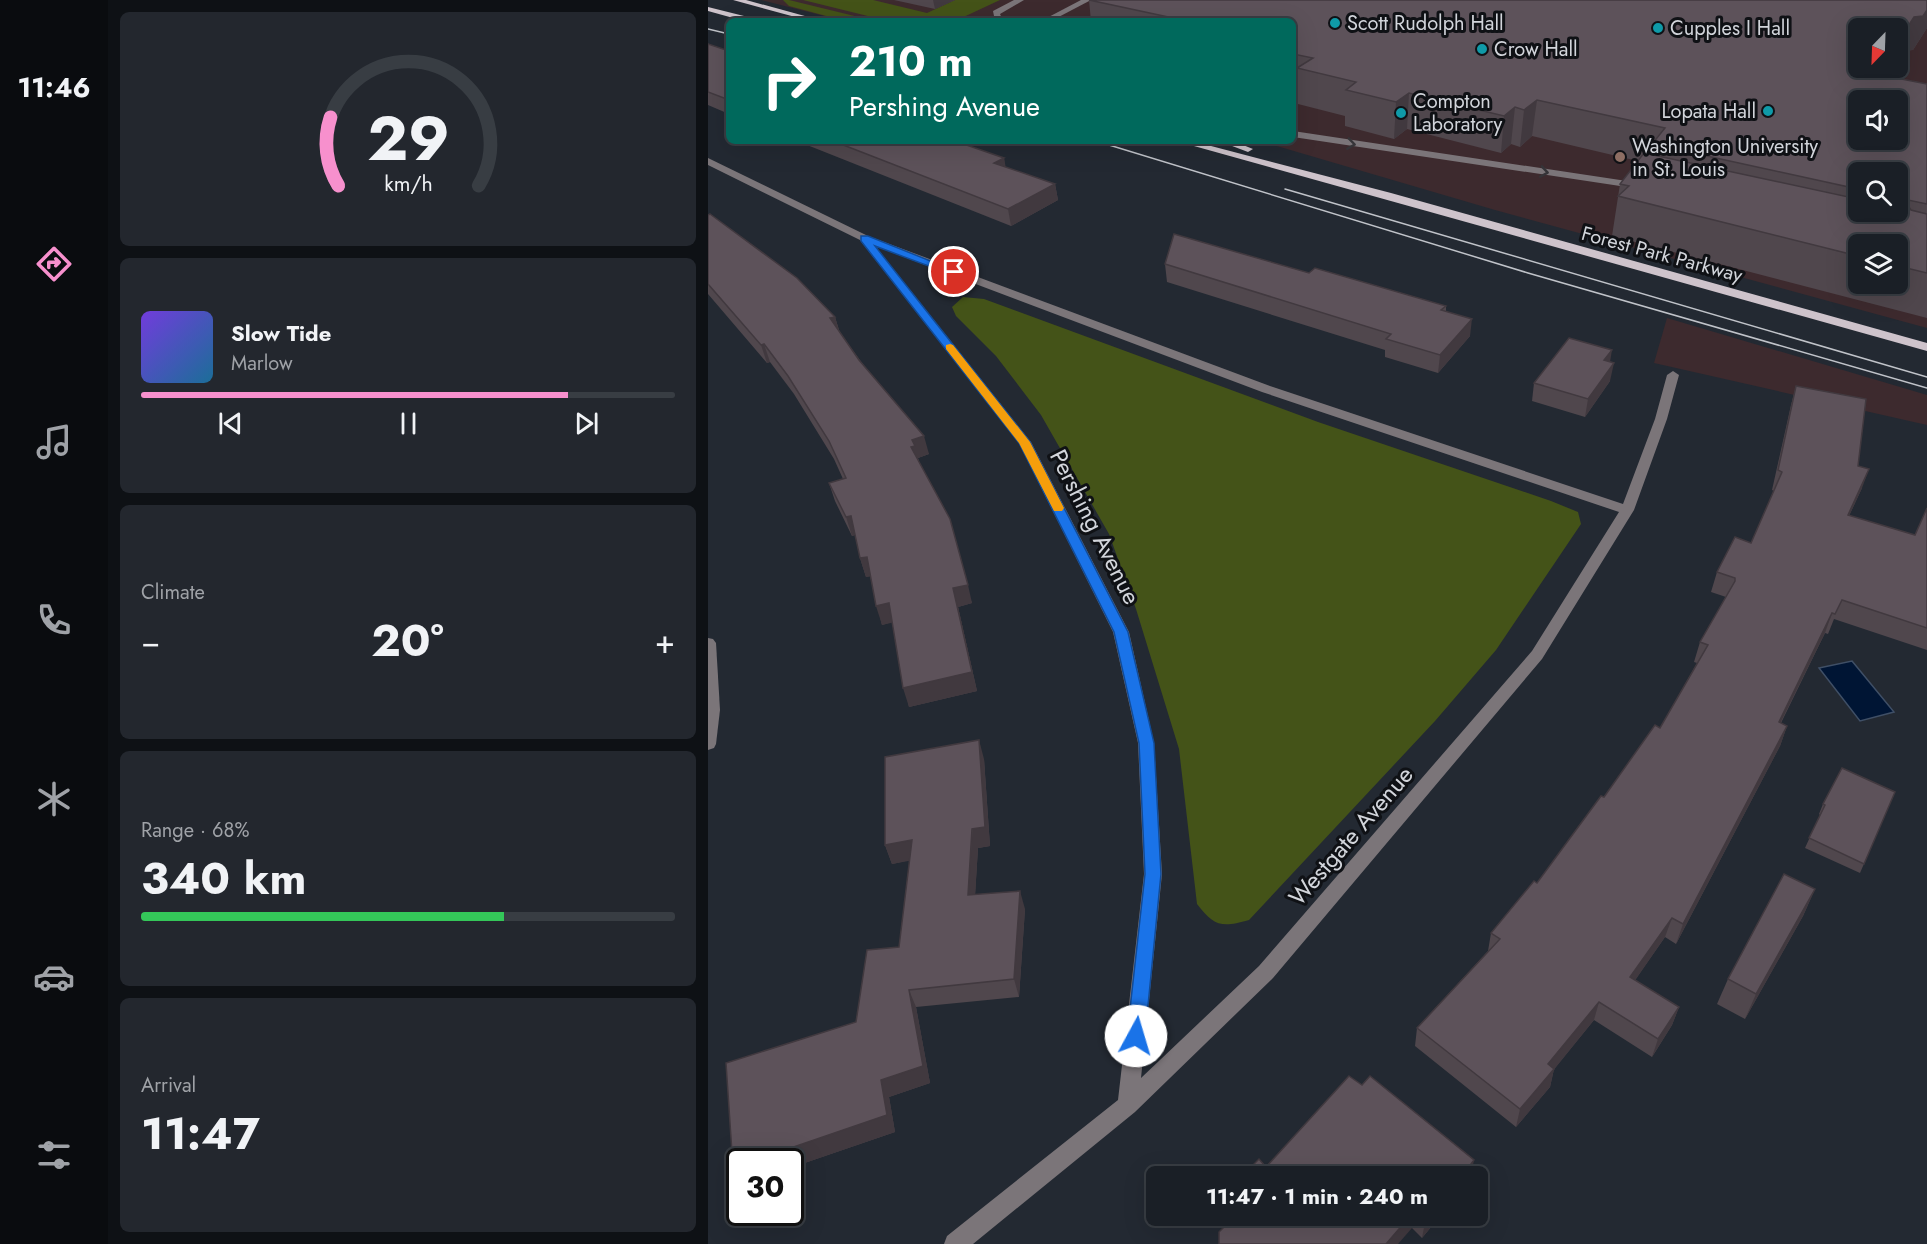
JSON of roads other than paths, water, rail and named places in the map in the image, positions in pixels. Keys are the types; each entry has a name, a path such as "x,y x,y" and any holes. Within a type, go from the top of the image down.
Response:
{"main road":[{"path":"737,0 807,18"},
{"path":"708,9 742,18"},
{"name":"Forest Park Parkway","path":"1192,144 1387,195 1927,347"},
{"name":"Forest Park Parkway","path":"1233,144 1387,195"}],"street":[{"path":"998,18 996,12 1020,0"},
{"path":"1051,18 1087,0"},
{"path":"1296,134 1653,189"},
{"name":"Pershing Avenue","path":"708,161 864,238 1266,389 1627,510"},
{"name":"Pershing Avenue","path":"864,238 1025,442 1121,632 1146,743 1153,874 1128,1105"},
{"name":"Westgate Avenue","path":"955,1244 1128,1105 1266,972 1537,655 1627,510 1661,419 1673,375"},
{"path":"708,643 712,710 708,744"}],"water":[{"path":"1852,661 1894,712 1860,721 1819,668"}],"tram line":[{"path":"708,29 726,33"},
{"path":"1106,144 1528,273 1927,388"},
{"path":"1285,189 1927,377"}],"place":[{"name":"Scott Rudolph Hall","path":"1335,23"},
{"name":"Cupples I Hall","path":"1658,28"},
{"name":"Crow Hall","path":"1482,49"},
{"name":"Lopata Hall","path":"1768,111"},
{"name":"Compton Laboratory","path":"1401,113"},
{"name":"Washington University in St. Louis","path":"1620,157"}]}
